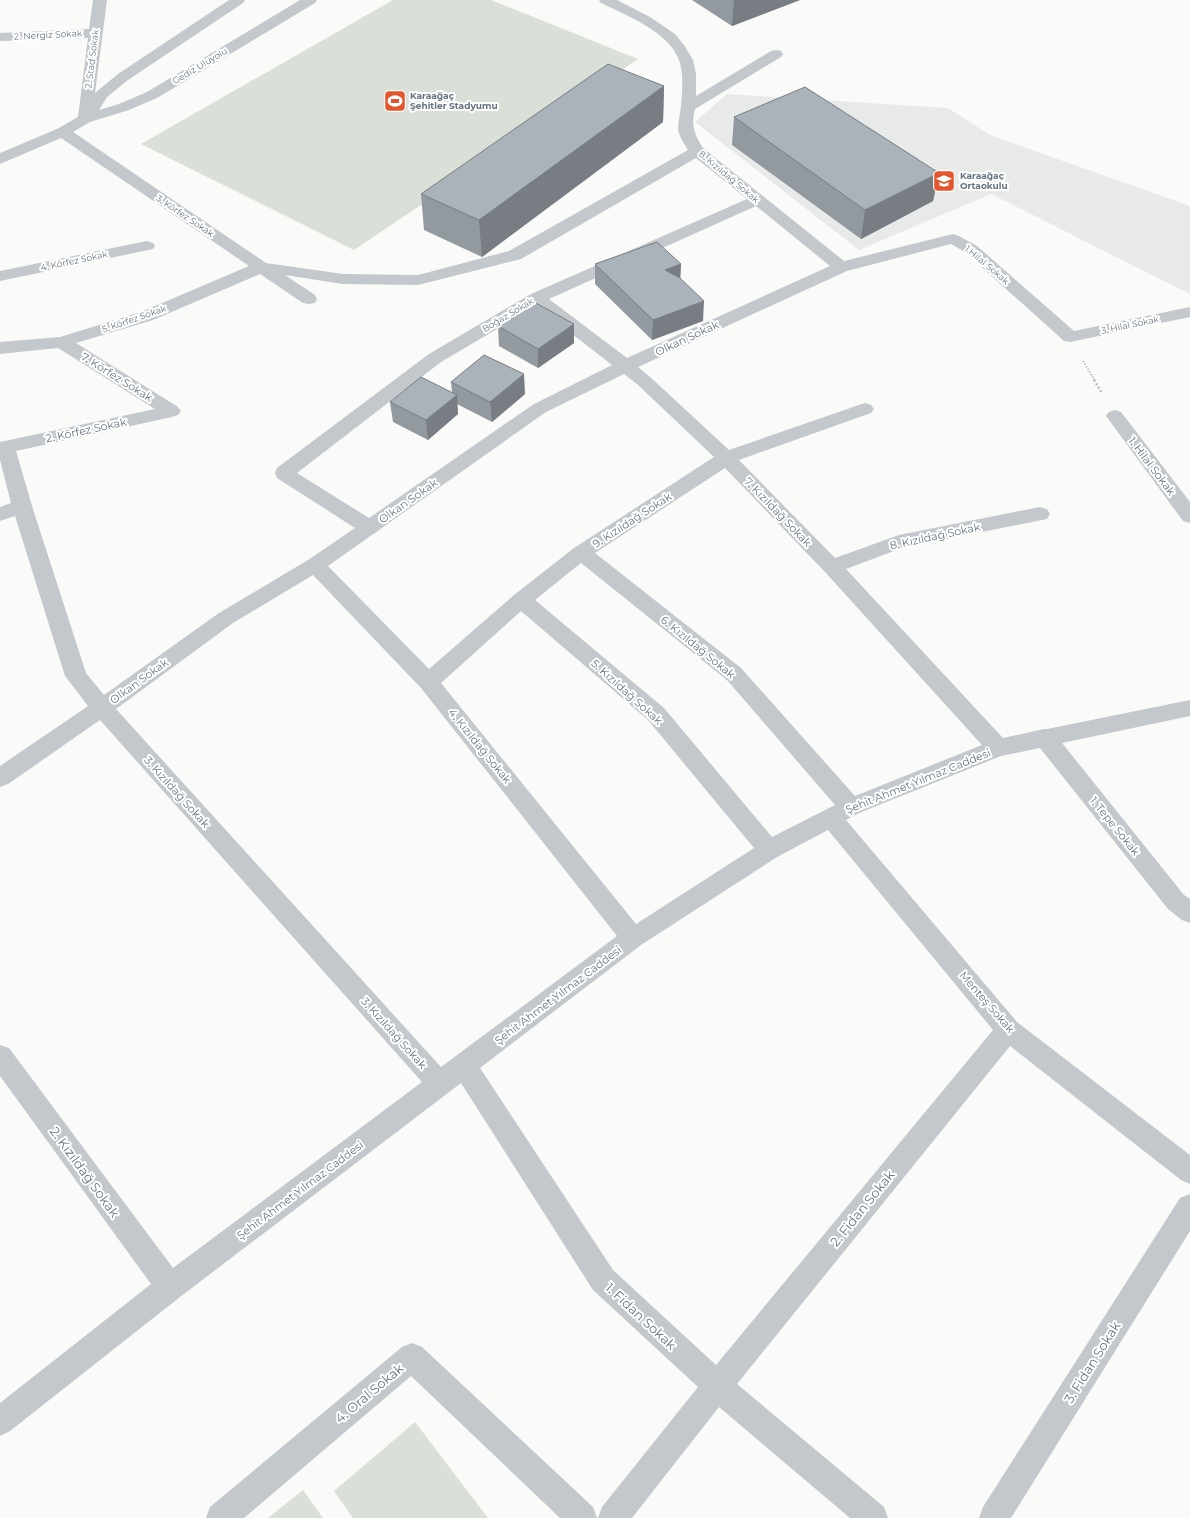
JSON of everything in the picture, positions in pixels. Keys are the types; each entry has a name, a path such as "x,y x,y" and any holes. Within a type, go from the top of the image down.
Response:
{"street":[{"name":"2. Stad Sokak","path":"85,119 100,0"},
{"name":"Gediz Uluyolu","path":"85,119 102,94 123,77 238,0"},
{"name":"Gediz Uluyolu","path":"0,159 62,132 85,119 124,107 152,95 310,0"},
{"name":"8. Kızıldağ Sokak","path":"606,0 645,20 668,34 683,53 689,72 688,107 684,130 697,151 841,267"},
{"name":"2. Nergiz Sokak","path":"0,37 95,33"},
{"path":"688,107 776,54"},
{"name":"3. Körfez Sokak","path":"62,132 309,299"},
{"path":"262,267 343,279 418,280 515,255 697,151"},
{"name":"Boğaz Sokak","path":"370,528 284,474 436,358 537,298 757,200"},
{"name":"1.Hilal Sokak","path":"841,267 953,239 971,249 1070,337"},
{"name":"4. Körfez Sokak","path":"0,276 147,246"},
{"name":"5. Körfez Sokak","path":"0,348 61,342 147,316 262,267"},
{"name":"Olkan Sokak","path":"0,778 102,708 226,618 315,564 370,528 540,408 625,366 841,267"},
{"name":"7. Kızıldağ Sokak","path":"537,298 643,380 726,458 832,567 998,748"},
{"name":"3. Hilal Sokak","path":"1070,337 1190,312"},
{"name":"7. Körfez Sokak","path":"61,342 172,411"},
{"name":"9. Kızıldağ Sokak","path":"428,682 521,600 581,553 726,458 865,409"},
{"name":"2. Körfez Sokak","path":"3,448 172,411"},
{"name":"1. Hilal Sokak","path":"1115,416 1190,516"},
{"name":"3. Kızıldağ Sokak","path":"3,448 76,676 102,708 440,1084"},
{"path":"0,514 22,506"},
{"name":"8. Kızıldağ Sokak","path":"832,567 899,542 1040,514"},
{"name":"6. Kızıldağ Sokak","path":"581,553 734,674 841,812"},
{"name":"4. Kızıldağ Sokak","path":"315,564 428,682 633,938"},
{"name":"5. Kızıldağ Sokak","path":"521,600 656,714 769,850"},
{"name":"Şehit Ahmet Yılmaz Caddesi","path":"0,1421 170,1288 633,938 769,850 841,812 998,748 1044,737 1190,708"},
{"name":"1. Tepe Sokak","path":"1044,737 1176,902 1190,912"},
{"name":"Menteş Sokak","path":"841,812 1008,1030 1190,1171"},
{"name":"2. Fidan Sokak","path":"613,1518 716,1386 1008,1030"},
{"name":"2. Kızıldağ Sokak","path":"0,1056 170,1288"},
{"name":"1. Fidan Sokak","path":"464,1066 603,1280 716,1386 873,1518"},
{"name":"3. Fidan Sokak","path":"994,1518 1190,1207"},
{"name":"4. Oral Sokak","path":"221,1518 412,1357 582,1518"}],"path":[{"path":"1070,337 1115,416"}],"shaded area":[{"name":"Karaağaç Şehitler Stadyumu","path":"393,0 491,0 638,59 354,250 141,144"},
{"name":"Karaağaç Ortaokulu","path":"727,94 948,108 990,135 1190,206 1190,294 991,194 859,250 695,122"},
{"path":"415,1422 488,1518 353,1518 334,1491"},
{"path":"303,1490 323,1518 268,1518"}],"building":[{"path":"608,64 664,86 479,220 421,194"},
{"path":"805,87 939,173 865,210 734,117"},
{"path":"657,242 681,264 665,270 680,278 704,301 653,320 595,264"},
{"path":"534,302 574,324 538,349 498,326"},
{"path":"484,355 524,374 490,402 451,382"},
{"path":"421,377 457,395 426,420 390,402"}],"place":[{"name":"Karaağaç Şehitler Stadyumu","path":"395,101"},
{"name":"Karaağaç Ortaokulu","path":"944,181"}]}
